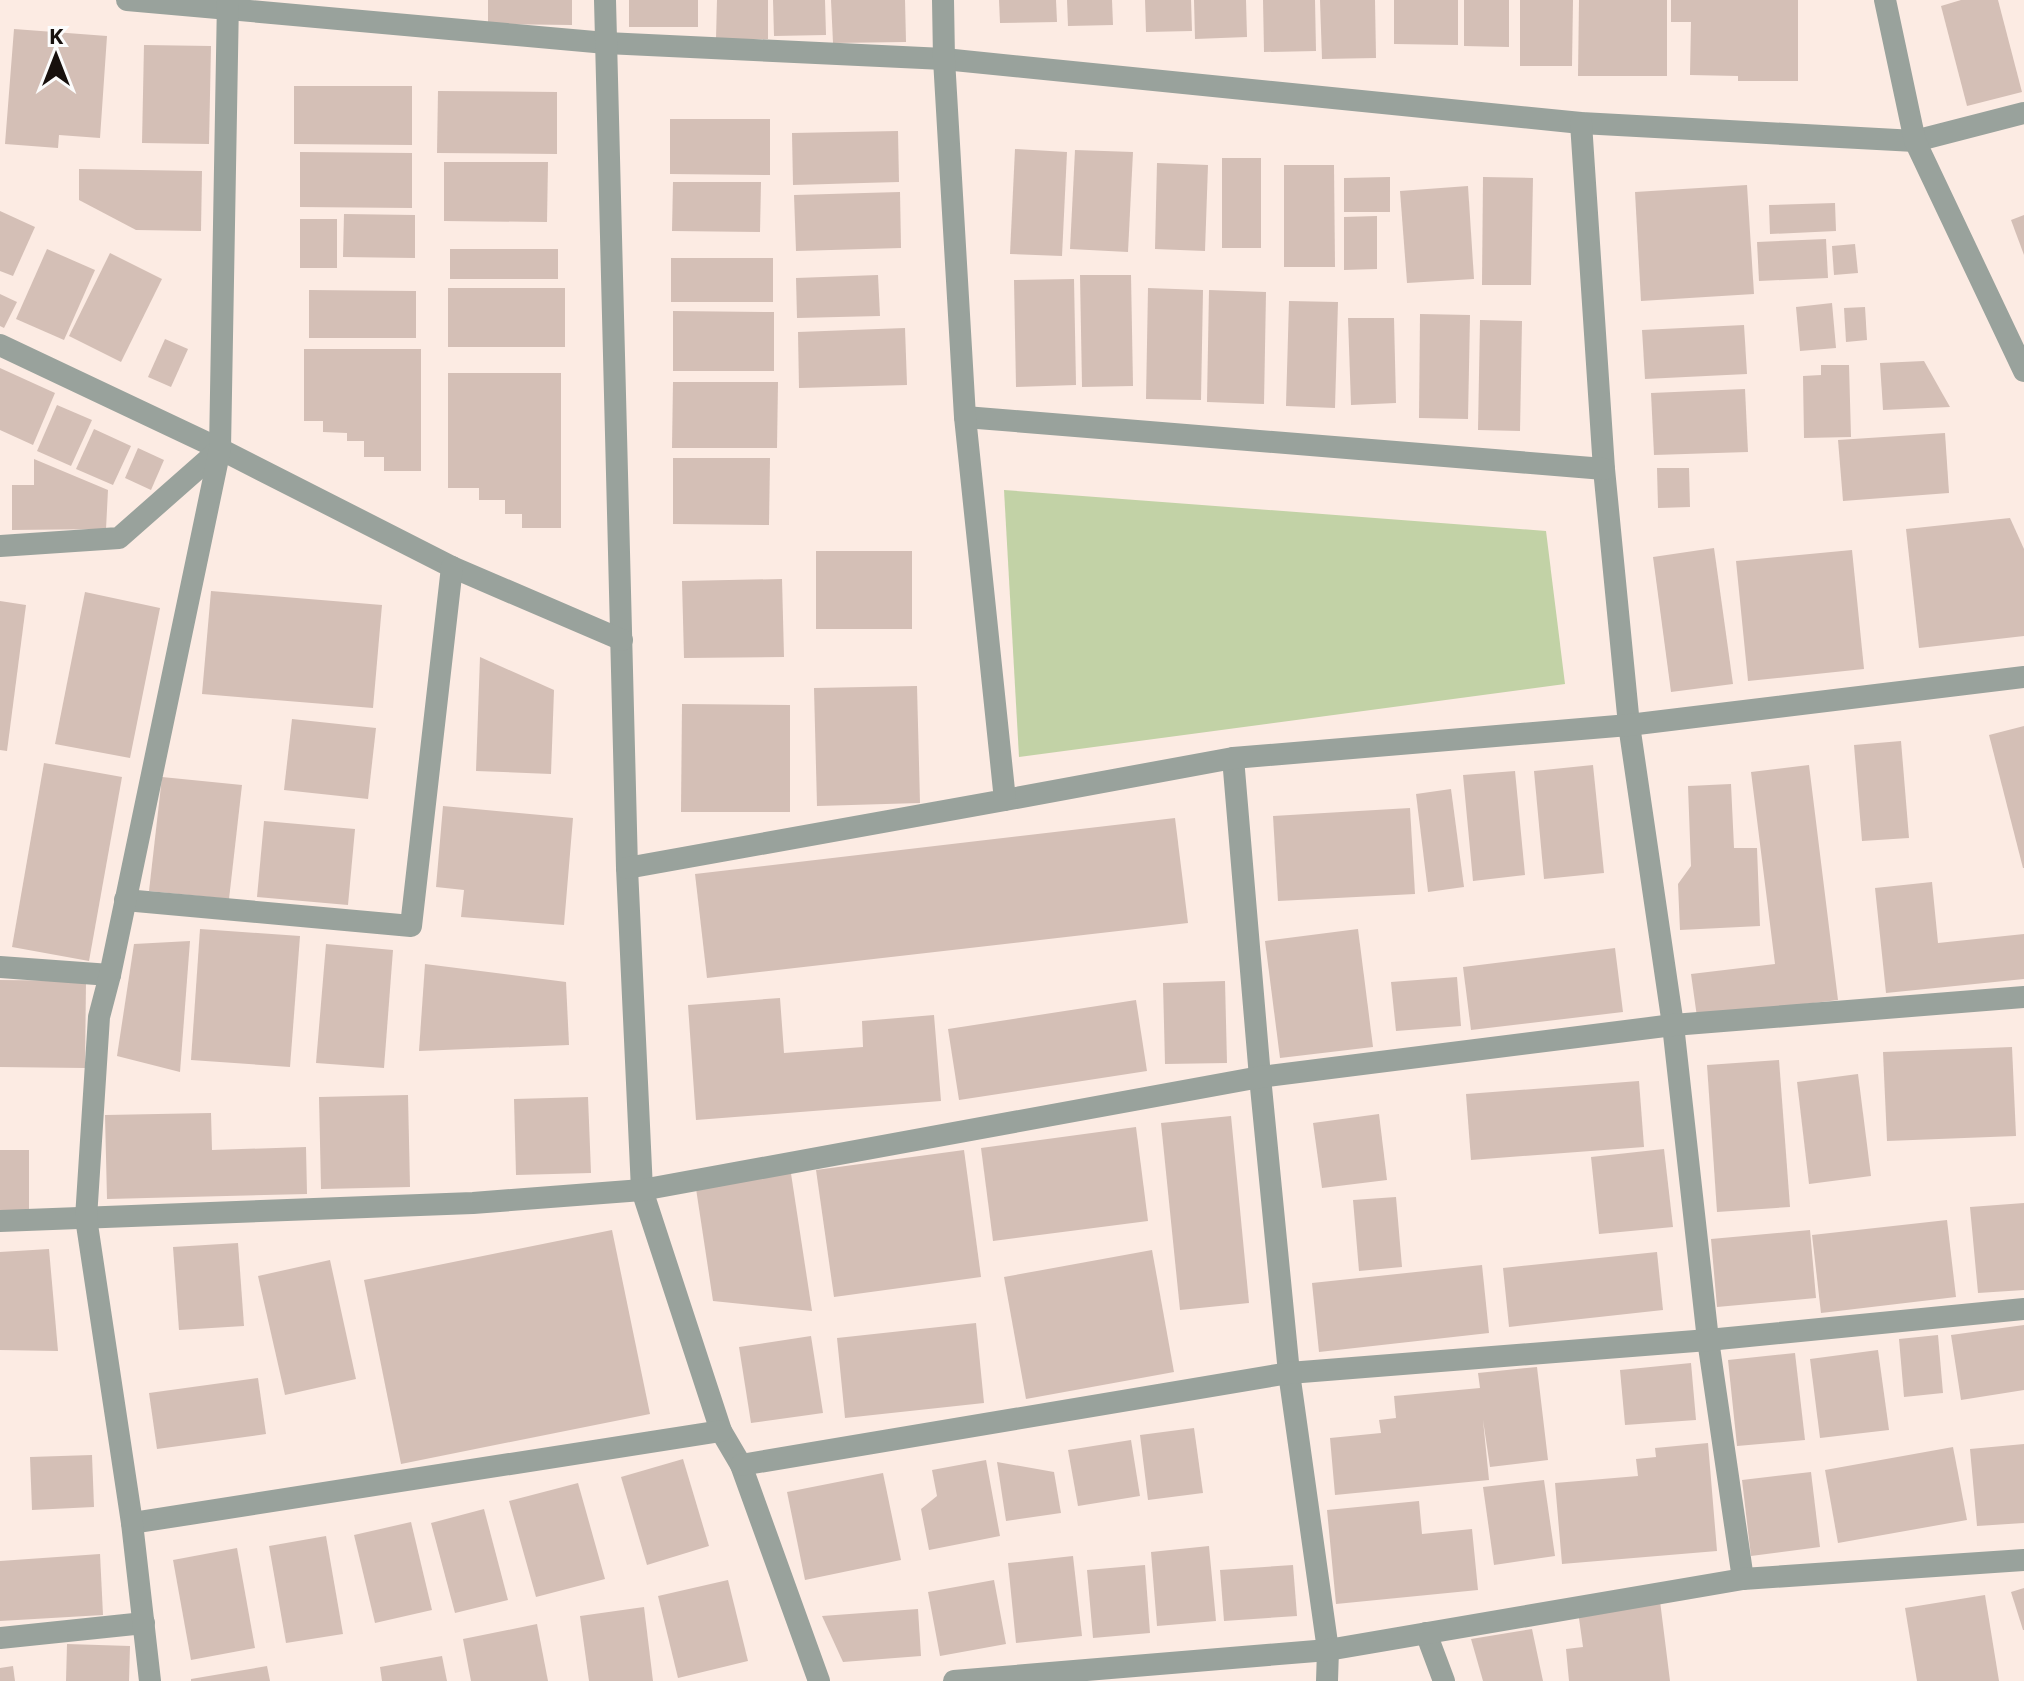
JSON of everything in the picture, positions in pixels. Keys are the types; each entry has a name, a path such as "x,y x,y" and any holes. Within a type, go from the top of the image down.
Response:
{"street":[{"path":"127,0 228,4 606,43 944,59 1581,123 1915,141 2024,113"},
{"path":"605,0 627,868 642,1190 721,1431 741,1465 819,1681"},
{"path":"943,0 965,417 1005,800"},
{"path":"1885,0 1915,141 2024,371"},
{"path":"150,1681 132,1523 86,1218 99,1017 220,449 228,4"},
{"path":"1581,123 1604,469 1629,725 1673,1025 1708,1340 1743,1579"},
{"path":"0,345 220,449 452,567 622,640"},
{"path":"965,417 1604,469"},
{"path":"0,546 119,538 220,449"},
{"path":"125,900 411,926 452,567"},
{"path":"627,868 1233,758 1629,725 2024,677"},
{"path":"1233,758 1289,1373 1328,1650 1327,1681"},
{"path":"0,967 110,975"},
{"path":"0,1221 473,1203 642,1190 1260,1077 1673,1025 2024,997"},
{"path":"741,1465 1289,1373 1708,1340 2024,1309"},
{"path":"132,1523 721,1431"},
{"path":"954,1681 1328,1650 1743,1579 2024,1560"},
{"path":"0,1638 144,1623"},
{"path":"1426,1633 1444,1681"}],"green space":[{"path":"1004,490 1546,531 1565,684 1019,757"}],"building":[{"path":"488,0 572,0 572,25 488,24"},
{"path":"629,0 698,0 698,27 629,27"},
{"path":"717,0 768,0 768,39 716,39"},
{"path":"773,0 825,0 826,35 774,36"},
{"path":"831,0 905,0 906,42 833,43"},
{"path":"999,0 1056,0 1057,22 1000,23"},
{"path":"1067,0 1112,0 1113,25 1068,26"},
{"path":"1145,0 1191,0 1192,31 1146,32"},
{"path":"1194,0 1246,0 1247,37 1195,39"},
{"path":"1263,0 1315,0 1316,51 1264,52"},
{"path":"1320,0 1375,0 1376,58 1322,59"},
{"path":"1394,0 1458,0 1458,45 1394,44"},
{"path":"1464,0 1509,0 1509,47 1464,46"},
{"path":"1520,0 1573,0 1572,66 1520,66"},
{"path":"1579,0 1667,0 1667,76 1578,76"},
{"path":"1671,0 1798,0 1798,81 1738,81 1738,76 1690,75 1691,22 1671,22"},
{"path":"1961,0 1998,0 2022,92 1967,106 1941,6"},
{"path":"14,29 107,36 100,138 59,135 58,148 5,144"},
{"path":"144,45 211,46 209,144 142,143"},
{"path":"294,86 412,86 412,145 294,144"},
{"path":"438,91 557,92 557,154 437,153"},
{"path":"670,119 770,119 770,175 670,174"},
{"path":"898,131 899,182 793,185 792,133"},
{"path":"1015,149 1067,152 1062,256 1010,254"},
{"path":"1075,150 1133,152 1128,252 1070,249"},
{"path":"300,152 412,153 412,208 300,207"},
{"path":"1222,158 1261,158 1261,248 1222,248"},
{"path":"444,162 548,162 547,222 444,221"},
{"path":"1157,163 1208,165 1205,251 1155,249"},
{"path":"1284,165 1334,165 1335,267 1284,267"},
{"path":"79,169 202,171 201,231 136,230 79,200"},
{"path":"1390,177 1390,212 1344,212 1344,178"},
{"path":"1483,177 1533,178 1531,285 1482,285"},
{"path":"673,182 761,182 760,232 672,231"},
{"path":"1747,185 1754,294 1641,301 1635,192"},
{"path":"1468,186 1474,279 1407,283 1400,191"},
{"path":"900,192 901,248 796,251 794,195"},
{"path":"1835,203 1836,231 1770,234 1769,205"},
{"path":"0,211 35,227 13,276 0,271"},
{"path":"344,214 415,215 415,258 343,257"},
{"path":"2024,215 2024,255 2011,220"},
{"path":"1377,216 1377,269 1344,270 1344,217"},
{"path":"300,219 337,219 337,268 300,268"},
{"path":"1826,239 1828,278 1759,281 1757,242"},
{"path":"1855,244 1858,273 1834,275 1832,246"},
{"path":"47,249 95,270 64,340 16,319"},
{"path":"450,249 558,249 558,279 450,279"},
{"path":"110,253 162,279 121,362 69,336"},
{"path":"671,258 773,258 773,302 671,302"},
{"path":"878,275 880,316 797,318 796,278"},
{"path":"1080,275 1131,275 1133,386 1082,387"},
{"path":"1074,279 1076,385 1016,387 1014,280"},
{"path":"448,288 565,288 565,347 448,347"},
{"path":"1148,288 1203,290 1201,400 1146,399"},
{"path":"309,290 416,291 416,338 309,338"},
{"path":"1209,290 1266,292 1264,404 1207,402"},
{"path":"0,294 17,302 4,328 0,326"},
{"path":"1289,301 1338,302 1335,408 1286,406"},
{"path":"1832,303 1836,348 1800,351 1796,307"},
{"path":"1865,307 1867,340 1846,342 1844,308"},
{"path":"673,311 774,312 774,371 673,371"},
{"path":"1420,314 1470,315 1468,419 1419,418"},
{"path":"1348,318 1394,318 1396,403 1351,405"},
{"path":"1480,320 1522,321 1520,431 1478,430"},
{"path":"1744,325 1747,374 1645,379 1642,330"},
{"path":"905,328 907,385 799,388 798,332"},
{"path":"165,339 188,349 171,387 148,377"},
{"path":"304,349 421,349 421,471 384,471 384,457 364,457 364,441 347,441 347,433 323,432 323,421 304,421"},
{"path":"1924,361 1950,407 1883,410 1880,363"},
{"path":"1821,365 1849,365 1851,437 1804,438 1803,376 1821,375"},
{"path":"0,368 55,393 33,445 0,430"},
{"path":"448,373 561,373 561,528 522,528 522,514 505,514 505,500 479,500 479,488 448,488"},
{"path":"673,382 778,382 777,448 672,448"},
{"path":"1745,389 1748,452 1654,455 1651,393"},
{"path":"57,405 92,420 71,466 37,451"},
{"path":"94,429 131,446 113,485 76,469"},
{"path":"1945,433 1949,493 1843,501 1838,440"},
{"path":"138,448 164,460 151,490 125,478"},
{"path":"673,458 770,458 769,525 673,524"},
{"path":"34,459 108,490 106,529 12,530 12,485 34,485"},
{"path":"1657,468 1689,468 1690,507 1658,508"},
{"path":"2010,518 2024,549 2024,636 1919,648 1906,529"},
{"path":"1714,548 1733,684 1671,692 1653,557"},
{"path":"1852,550 1864,669 1748,681 1736,561"},
{"path":"816,551 912,551 912,629 816,629"},
{"path":"782,579 784,657 684,658 682,581"},
{"path":"211,591 382,605 373,708 202,694"},
{"path":"85,592 160,608 130,758 55,744"},
{"path":"0,601 26,605 7,751 0,750"},
{"path":"480,657 554,690 551,774 476,771"},
{"path":"917,686 920,803 817,806 814,688"},
{"path":"682,704 790,705 790,812 681,812"},
{"path":"292,719 376,728 368,799 284,790"},
{"path":"2024,726 2024,868 2023,868 1989,735"},
{"path":"1901,741 1909,838 1862,841 1854,745"},
{"path":"44,763 122,777 89,961 12,947"},
{"path":"1593,765 1604,873 1544,879 1534,771"},
{"path":"1809,765 1838,1000 1697,1017 1691,974 1775,964 1751,772"},
{"path":"1515,771 1525,875 1473,881 1463,775"},
{"path":"162,777 242,785 229,899 149,891"},
{"path":"1731,784 1734,848 1757,848 1760,926 1680,930 1678,884 1691,866 1688,786"},
{"path":"1451,789 1464,887 1428,892 1416,794"},
{"path":"443,806 573,818 564,925 461,917 464,890 436,887"},
{"path":"1410,808 1415,894 1278,901 1273,816"},
{"path":"1175,818 1188,923 707,978 695,874"},
{"path":"264,821 355,829 348,905 257,897"},
{"path":"1932,882 1938,943 2024,934 2024,979 1886,993 1875,888"},
{"path":"200,929 300,936 290,1067 191,1060"},
{"path":"1358,929 1373,1047 1280,1058 1265,941"},
{"path":"190,941 180,1072 117,1056 134,944"},
{"path":"326,944 393,950 384,1068 316,1063"},
{"path":"1615,948 1623,1012 1471,1030 1463,967"},
{"path":"425,964 566,982 569,1045 419,1051"},
{"path":"1457,977 1461,1026 1396,1031 1391,982"},
{"path":"0,980 86,981 85,1068 0,1067"},
{"path":"1225,981 1227,1063 1165,1064 1163,983"},
{"path":"780,998 784,1053 863,1047 862,1021 934,1015 941,1101 696,1120 688,1005"},
{"path":"1136,1000 1147,1071 959,1100 948,1029"},
{"path":"2012,1047 2016,1136 1887,1141 1883,1052"},
{"path":"1779,1060 1790,1207 1717,1212 1707,1065"},
{"path":"1858,1074 1871,1176 1809,1184 1797,1082"},
{"path":"1639,1081 1644,1147 1471,1160 1466,1094"},
{"path":"408,1095 410,1187 321,1189 319,1097"},
{"path":"588,1097 591,1173 516,1175 514,1099"},
{"path":"211,1113 212,1150 306,1147 307,1194 107,1199 105,1115"},
{"path":"1379,1114 1387,1180 1322,1188 1313,1123"},
{"path":"1231,1116 1249,1303 1180,1310 1161,1123"},
{"path":"1136,1127 1148,1221 993,1241 981,1148"},
{"path":"1664,1149 1673,1227 1599,1234 1591,1157"},
{"path":"0,1150 29,1150 29,1210 0,1210"},
{"path":"964,1150 981,1277 834,1297 816,1170"},
{"path":"790,1167 812,1311 713,1301 695,1182"},
{"path":"1396,1197 1402,1267 1359,1271 1353,1200"},
{"path":"2024,1203 2024,1290 1978,1293 1970,1207"},
{"path":"1947,1220 1956,1297 1821,1313 1812,1235"},
{"path":"612,1230 650,1414 401,1464 364,1280"},
{"path":"1810,1230 1816,1298 1717,1307 1711,1239"},
{"path":"238,1243 244,1326 179,1330 173,1247"},
{"path":"49,1249 58,1351 0,1350 0,1252"},
{"path":"1152,1250 1174,1372 1026,1399 1004,1277"},
{"path":"1657,1252 1663,1310 1509,1327 1503,1268"},
{"path":"330,1260 356,1379 285,1395 258,1276"},
{"path":"1482,1265 1489,1333 1319,1352 1312,1283"},
{"path":"976,1323 984,1403 845,1418 837,1338"},
{"path":"2024,1325 2024,1390 1961,1400 1951,1335"},
{"path":"1938,1335 1943,1393 1904,1397 1899,1339"},
{"path":"811,1336 823,1413 751,1423 739,1347"},
{"path":"1878,1350 1889,1430 1820,1438 1810,1359"},
{"path":"1795,1353 1805,1440 1737,1446 1728,1360"},
{"path":"1691,1363 1696,1420 1625,1425 1620,1370"},
{"path":"1537,1367 1548,1460 1490,1467 1483,1420 1489,1480 1335,1495 1330,1438 1381,1433 1379,1420 1396,1418 1394,1396 1480,1388 1478,1373"},
{"path":"258,1378 266,1434 157,1449 149,1393"},
{"path":"1194,1428 1203,1493 1148,1500 1140,1435"},
{"path":"1131,1440 1140,1496 1078,1506 1068,1450"},
{"path":"1708,1443 1717,1551 1562,1564 1555,1483 1638,1476 1636,1459 1656,1457 1655,1448"},
{"path":"2024,1444 2024,1523 1977,1526 1970,1449"},
{"path":"1953,1447 1967,1520 1838,1543 1825,1470"},
{"path":"92,1455 94,1507 32,1510 30,1457"},
{"path":"683,1459 709,1546 647,1565 621,1477"},
{"path":"986,1460 1000,1536 929,1550 921,1509 937,1496 932,1470"},
{"path":"997,1462 1054,1472 1061,1513 1006,1521"},
{"path":"1811,1472 1820,1547 1751,1556 1742,1480"},
{"path":"883,1473 901,1560 805,1580 787,1492"},
{"path":"1544,1480 1555,1556 1494,1565 1483,1487"},
{"path":"578,1483 605,1579 536,1597 509,1501"},
{"path":"1419,1501 1422,1534 1472,1529 1478,1590 1336,1604 1327,1510"},
{"path":"484,1509 508,1600 455,1613 431,1523"},
{"path":"411,1522 432,1610 375,1623 354,1535"},
{"path":"326,1536 343,1634 286,1643 269,1546"},
{"path":"1209,1546 1216,1621 1157,1626 1151,1552"},
{"path":"237,1548 255,1648 191,1660 173,1560"},
{"path":"100,1554 103,1615 0,1621 0,1561"},
{"path":"1073,1556 1082,1636 1016,1643 1008,1563"},
{"path":"1145,1565 1150,1633 1093,1638 1087,1570"},
{"path":"1293,1565 1297,1616 1224,1621 1220,1570"},
{"path":"728,1580 748,1661 678,1678 658,1596"},
{"path":"994,1580 1006,1644 940,1656 928,1592"},
{"path":"2024,1588 2024,1630 2023,1630 2011,1592"},
{"path":"1985,1595 1999,1681 1917,1681 1905,1608"},
{"path":"1660,1601 1670,1681 1569,1681 1566,1649 1583,1647 1578,1611"},
{"path":"644,1607 653,1681 589,1681 580,1616"},
{"path":"918,1609 921,1656 843,1662 822,1616"},
{"path":"537,1624 548,1681 471,1681 463,1639"},
{"path":"1532,1629 1543,1681 1483,1681 1471,1639"},
{"path":"67,1644 130,1646 129,1681 66,1681"},
{"path":"442,1656 447,1681 382,1681 380,1667"},
{"path":"13,1666 15,1681 0,1681 0,1668"},
{"path":"267,1666 270,1681 191,1681 191,1679"}]}
